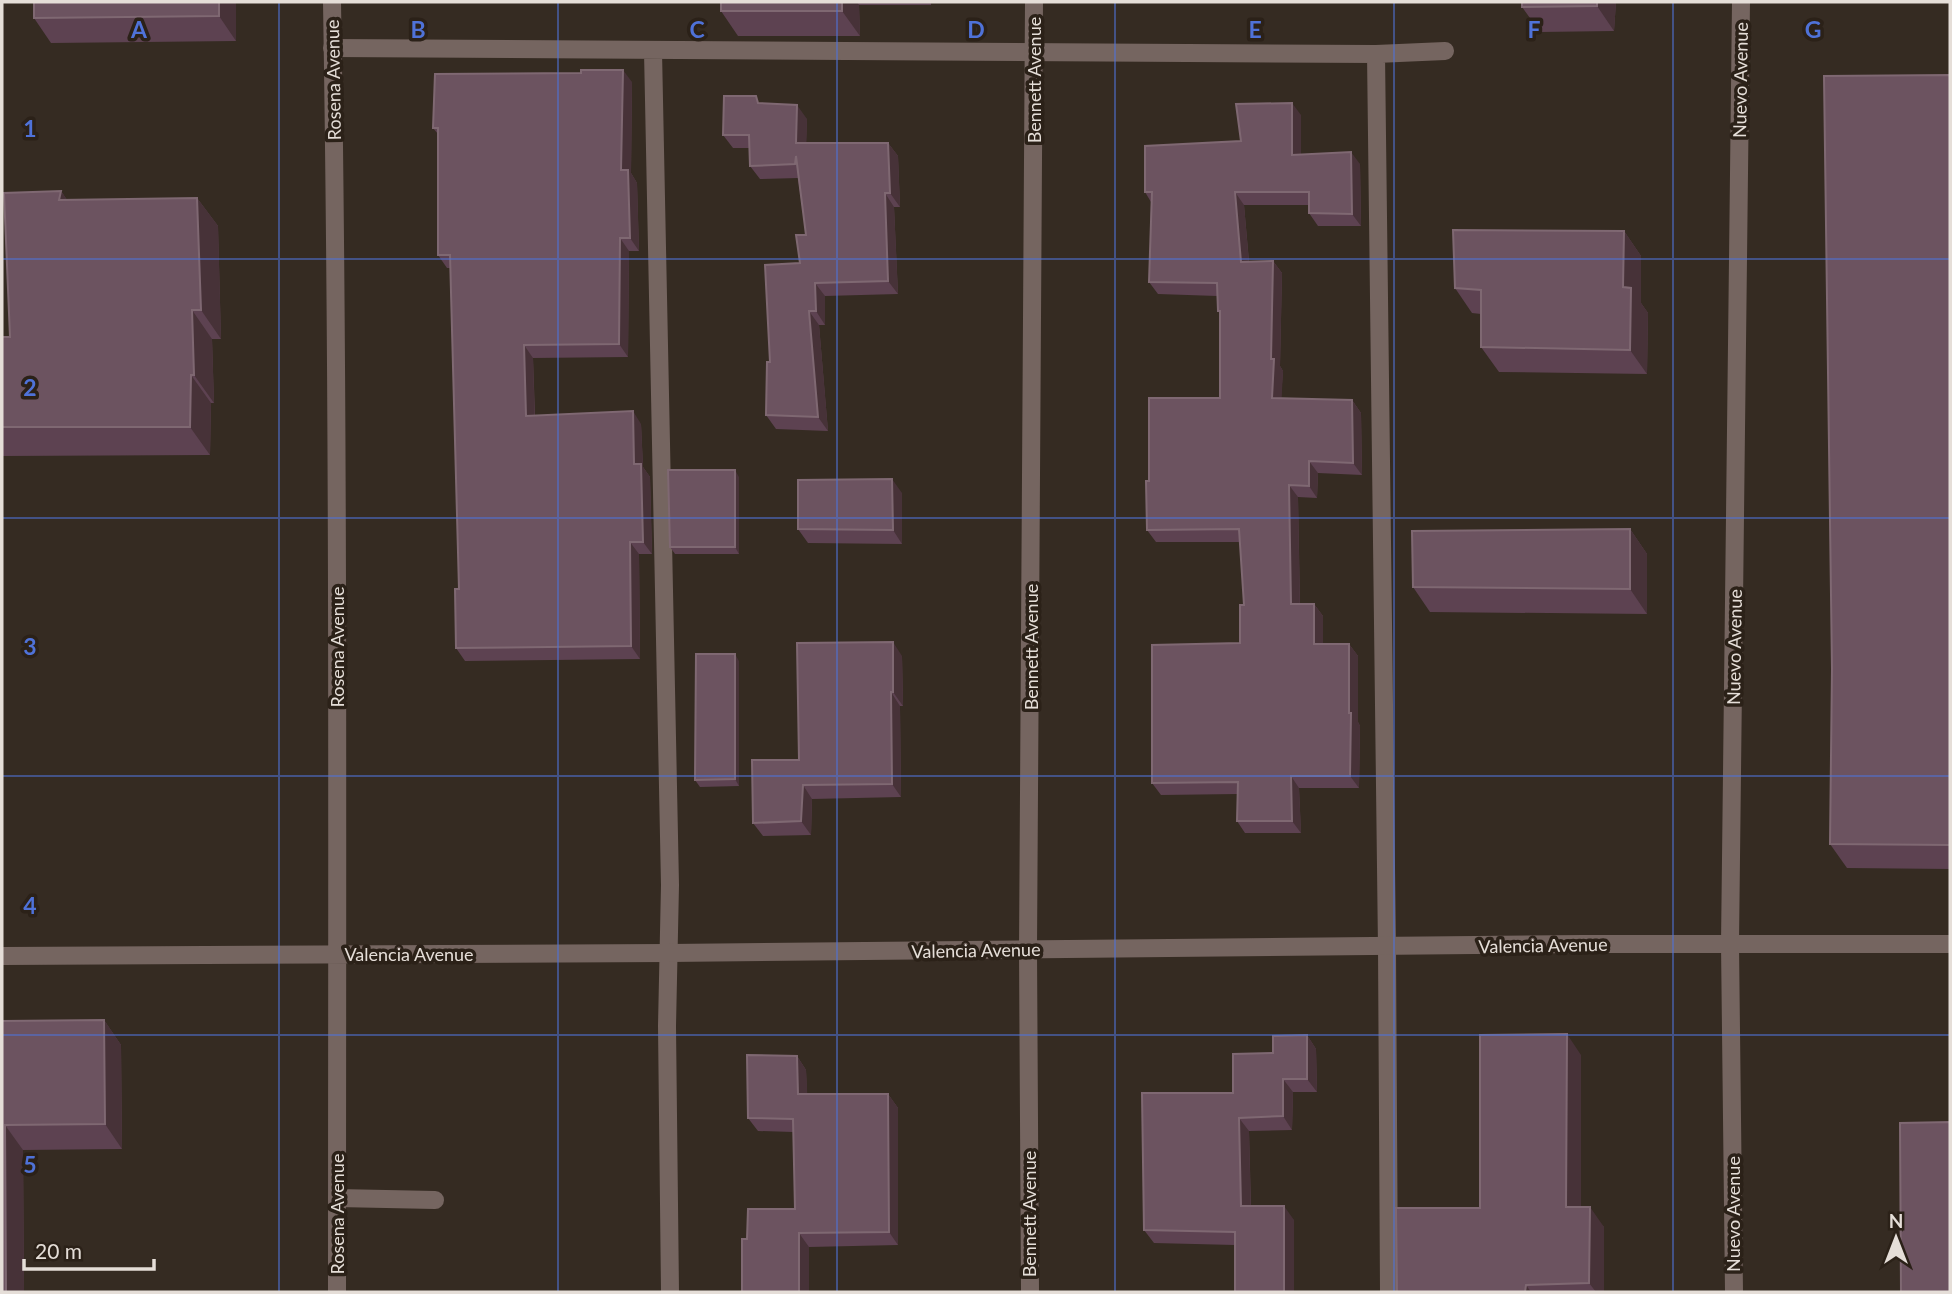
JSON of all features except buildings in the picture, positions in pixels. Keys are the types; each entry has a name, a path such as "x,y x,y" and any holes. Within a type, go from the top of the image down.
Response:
{"street":[{"name":"Rosena Avenue","path":"332,2 335,153 337,1292"},
{"name":"Bennett Avenue","path":"1030,1292 1028,950 1034,2"},
{"name":"Nuevo Avenue","path":"1734,1292 1730,944 1741,2"},
{"path":"332,48 1376,54 1446,51"},
{"path":"653,51 670,872 667,1026 670,1292"},
{"path":"1376,54 1389,1292"},
{"name":"Valencia Avenue","path":"2,956 1950,944"},
{"path":"337,1198 435,1200"}]}
